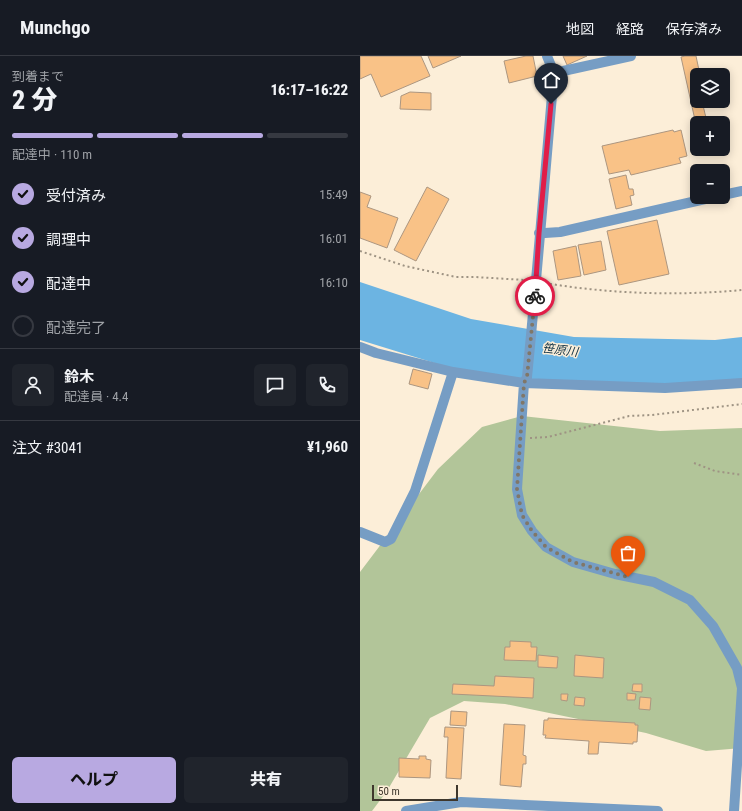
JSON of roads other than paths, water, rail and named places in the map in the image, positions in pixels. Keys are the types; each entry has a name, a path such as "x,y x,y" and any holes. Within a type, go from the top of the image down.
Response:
{"street":[{"path":"547,56 554,73 517,489 522,515 532,531 546,547 573,562 615,574 654,582 690,600 713,626 737,668 742,688 734,811"},
{"path":"554,73 631,56"},
{"path":"730,194 742,191"},
{"path":"539,233 560,232 690,202"},
{"path":"360,347 376,353 453,372 526,380 665,388 742,383"},
{"path":"360,532 385,542 391,539 416,491 453,372"},
{"path":"406,811 442,808 461,802 658,811"}],"water":[{"name":"笹原川","path":"360,282 471,319 574,337 715,340 742,337 742,383 575,389 454,369 360,340"}]}
